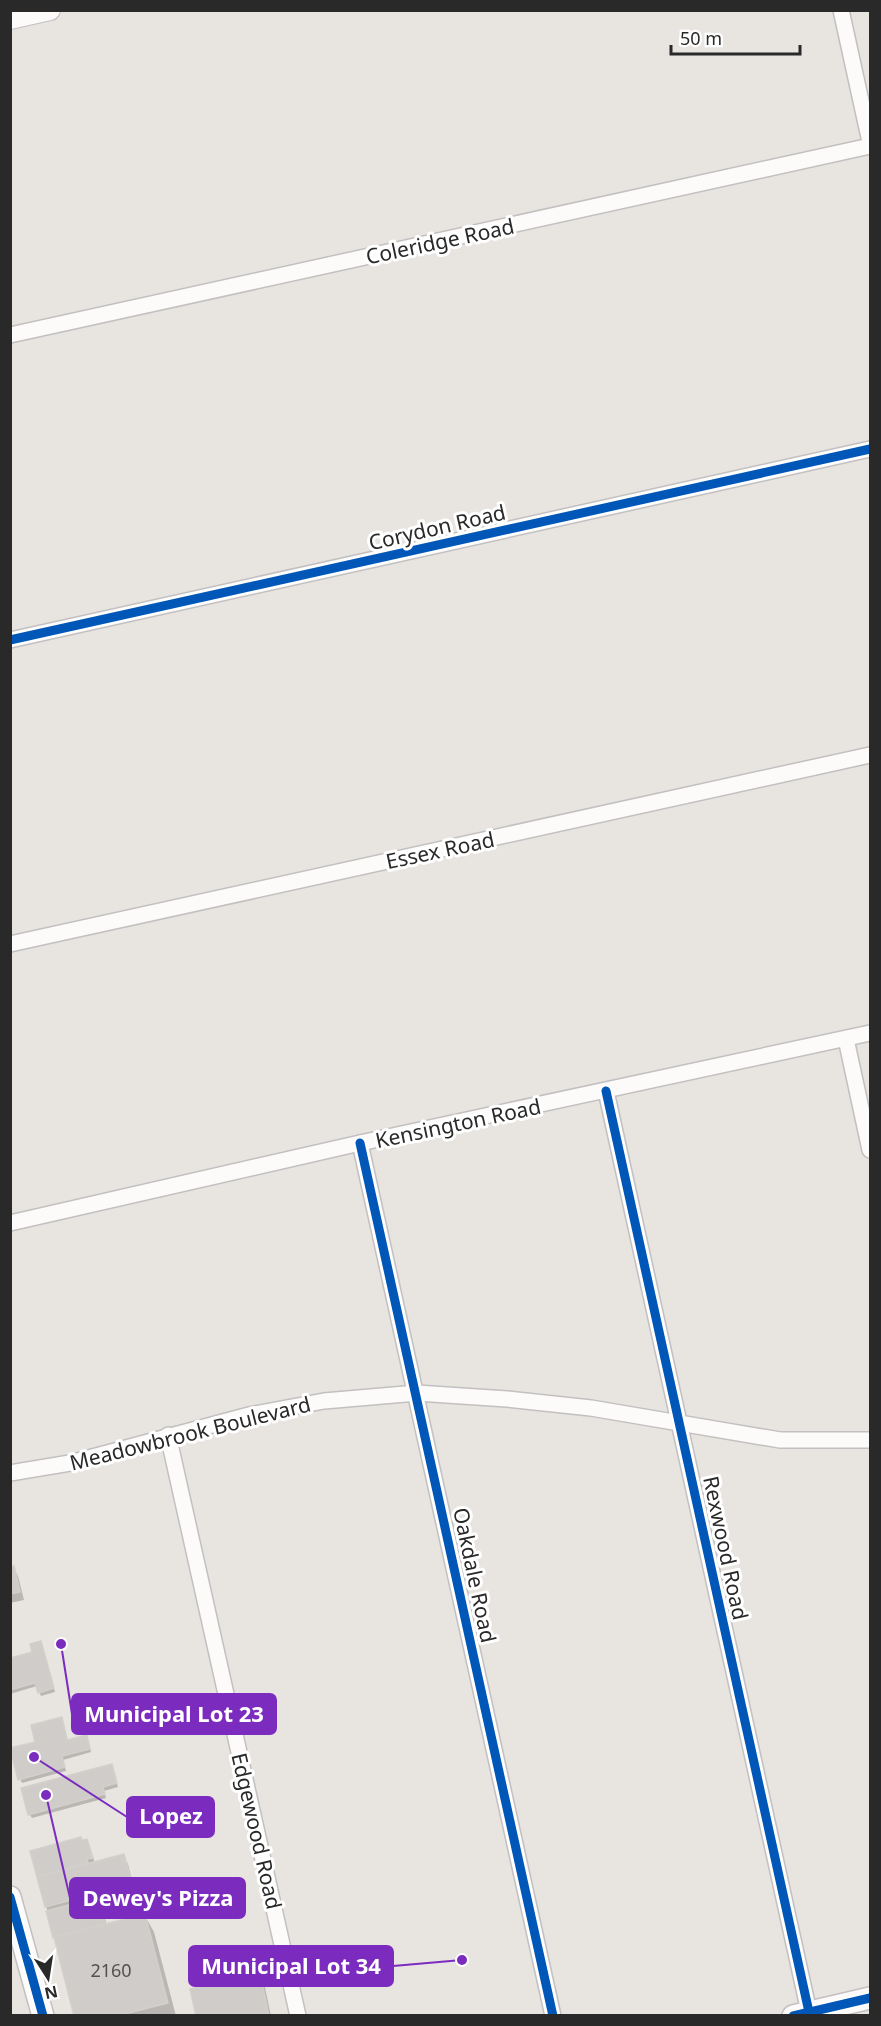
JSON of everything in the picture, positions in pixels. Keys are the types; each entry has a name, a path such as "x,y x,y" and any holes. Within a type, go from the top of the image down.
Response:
{"main road":[{"path":"10,1897 43,2016"},
{"path":"801,2014 870,1998"}],"street":[{"path":"10,19 50,10"},
{"path":"841,10 870,144"},
{"name":"Coleridge Road","path":"10,335 870,144"},
{"name":"Corydon Road","path":"10,640 870,449"},
{"name":"Essex Road","path":"10,945 870,755"},
{"name":"Kensington Road","path":"10,1224 360,1143 870,1033"},
{"path":"846,1039 870,1150"},
{"name":"Rexwood Road","path":"606,1091 681,1425 801,2014"},
{"name":"Oakdale Road","path":"360,1143 553,2016"},
{"name":"Meadowbrook Boulevard","path":"10,1473 70,1463 249,1415 324,1401 417,1393 581,1407 780,1440 870,1440"},
{"name":"Edgewood Road","path":"168,1435 298,2016"}],"building":[{"path":"14,1566 20,1592 10,1594 10,1567"},
{"path":"41,1641 54,1688 38,1693 35,1683 10,1690 10,1658 32,1652 30,1644"},
{"path":"62,1717 67,1740 87,1735 90,1749 62,1756 65,1767 18,1780 10,1748 35,1742 31,1725"},
{"path":"112,1764 117,1783 103,1787 105,1794 28,1815 21,1788"},
{"path":"81,1837 82,1840 87,1839 93,1858 87,1859 88,1863 37,1877 30,1851"},
{"path":"124,1854 132,1884 45,1907 37,1877"},
{"path":"98,1897 105,1924 53,1938 46,1911"},
{"path":"145,1914 168,2003 117,2016 74,2016 54,1937"},
{"path":"260,1973 269,2016 196,2016 190,1989"}],"cycle path":[{"path":"10,640 870,449"},
{"path":"606,1091 809,2012"},
{"path":"360,1143 553,2016"},
{"path":"10,1897 43,2016"},
{"path":"793,2016 870,1998"}],"place":[{"name":"Municipal Lot 23","path":"61,1644"},
{"name":"Lopez","path":"34,1757"},
{"name":"Dewey's Pizza","path":"46,1795"},
{"name":"Municipal Lot 34","path":"462,1960"}]}
